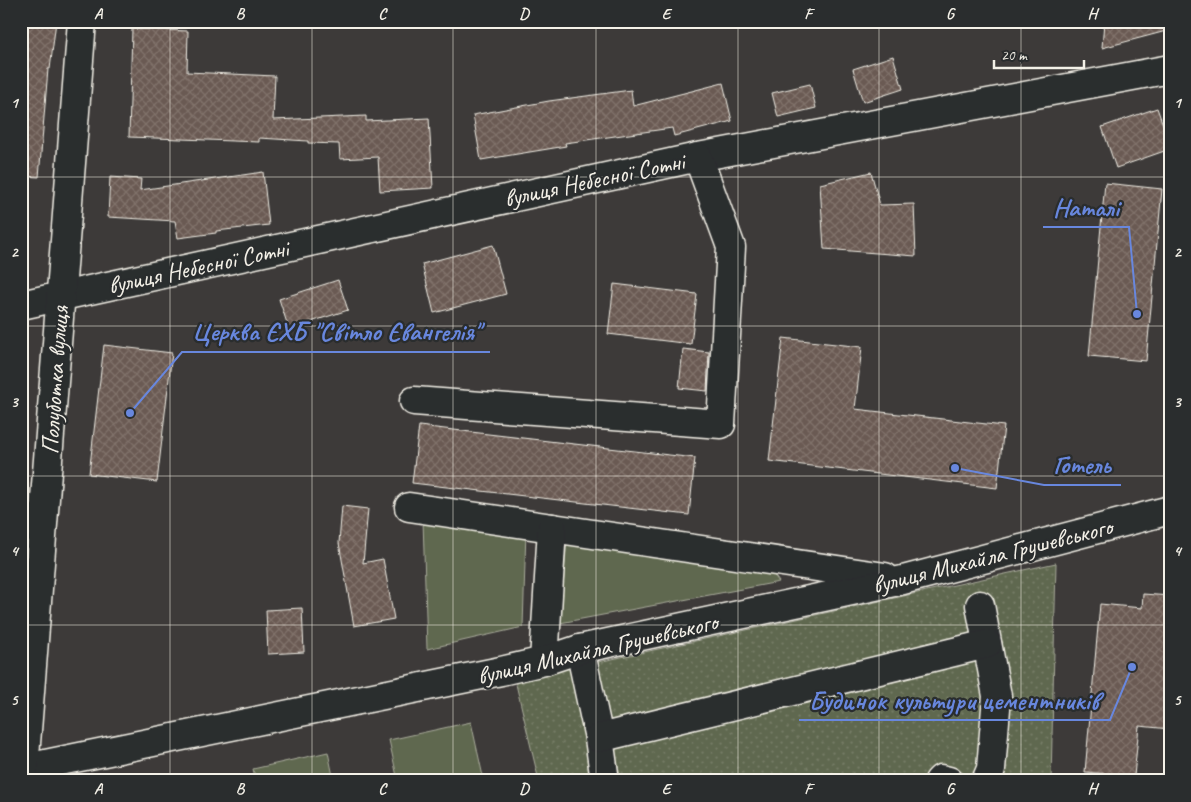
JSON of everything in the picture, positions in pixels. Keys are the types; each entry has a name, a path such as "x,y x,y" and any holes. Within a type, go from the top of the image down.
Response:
{"street":[{"name":"Полуботка вулиця","path":"23,769 82,21"},
{"name":"вулиця Небесної Сотні","path":"21,305 698,157 1170,69"},
{"path":"414,400 721,424 731,247 698,157"},
{"path":"409,507 903,580"},
{"name":"вулиця Михайла Грушевського","path":"23,769 501,671 544,661 580,649 903,580 1170,510"},
{"path":"544,661 552,528"},
{"path":"980,605 998,696 991,769 986,781"},
{"path":"599,738 987,644"},
{"path":"580,649 599,738 605,781"},
{"path":"939,781 941,779 949,781"}],"green space":[{"path":"423,520 526,530 523,627 427,649"},
{"path":"567,539 768,567 779,582 560,623"},
{"path":"1056,563 1051,781 539,781 515,680"},
{"path":"471,722 484,781 398,781 389,740"},
{"path":"328,752 334,781 256,781 253,769"}],"building":[{"path":"21,21 56,21 50,69 48,69 39,177 21,176"},
{"path":"1104,21 1170,21 1170,30 1102,48"},
{"path":"132,29 188,31 187,72 275,76 273,120 366,116 366,121 429,118 433,188 380,191 378,157 340,159 339,144 259,138 259,142 129,137"},
{"path":"893,56 903,89 863,102 853,69"},
{"path":"723,83 732,121 674,136 672,128 565,143 566,146 481,160 473,115 549,101 631,90 633,106"},
{"path":"810,84 816,108 778,117 772,93"},
{"path":"1157,108 1170,144 1170,149 1116,168 1102,127"},
{"path":"263,172 269,225 216,231 216,233 178,238 175,221 108,217 110,177 141,179 140,190"},
{"path":"871,172 880,205 914,204 916,256 824,249 820,184"},
{"path":"1105,183 1162,189 1146,361 1089,356"},
{"path":"493,245 506,294 434,313 422,264"},
{"path":"338,280 348,310 289,329 279,299"},
{"path":"614,284 697,294 691,344 608,334"},
{"path":"783,338 862,347 855,409 1004,426 997,488 769,461"},
{"path":"104,345 172,353 157,482 89,474"},
{"path":"683,349 709,352 707,391 679,388"},
{"path":"419,426 695,458 689,515 412,483"},
{"path":"342,506 368,509 363,563 383,559 394,619 354,626 339,543"},
{"path":"1143,594 1170,596 1170,729 1139,726 1134,776 1085,772 1100,604 1142,608"},
{"path":"302,608 304,652 268,654 266,610"}],"place":[{"name":"Наталі","path":"1137,314"},
{"name":"Церква ЄХБ \"Світло Євангелія\"","path":"130,413"},
{"name":"Готель","path":"955,468"},
{"name":"Будинок культури цементників","path":"1132,667"}]}
